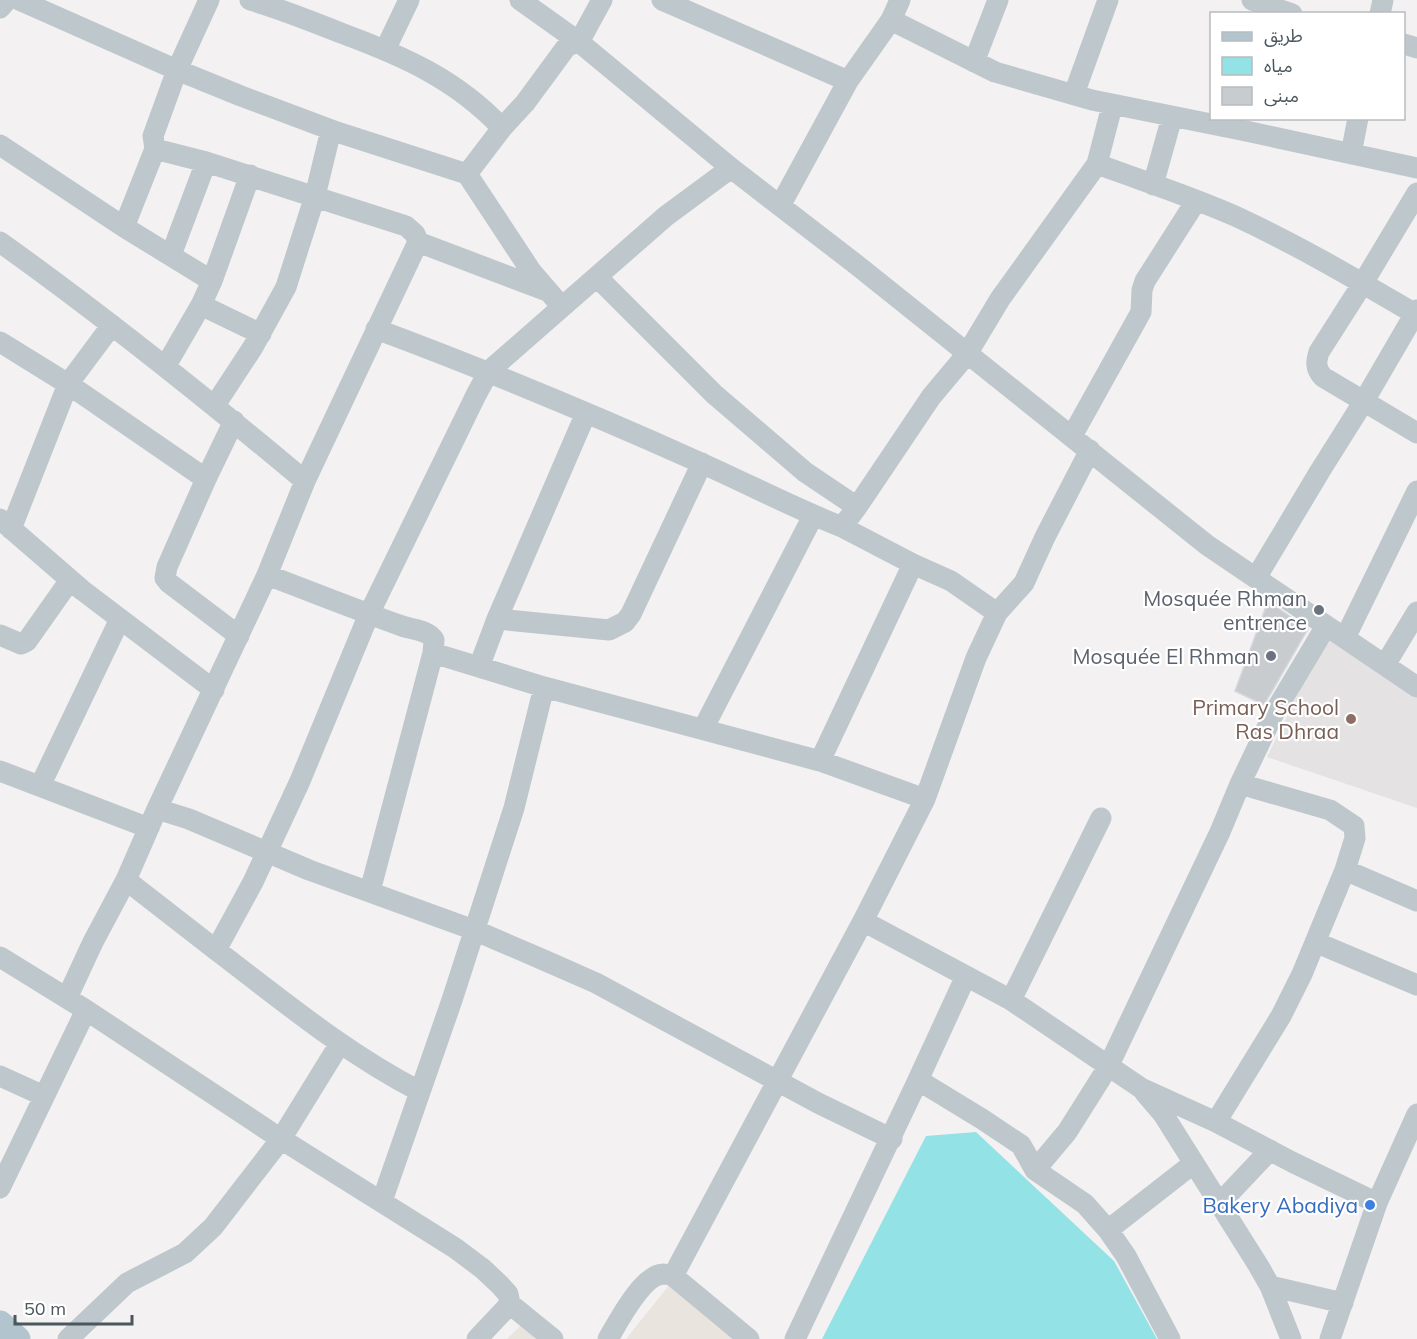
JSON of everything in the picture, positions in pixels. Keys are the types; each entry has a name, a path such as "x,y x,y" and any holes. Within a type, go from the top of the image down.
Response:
{"main road":[{"path":"0,1324 17,1339"}],"street":[{"path":"0,8 7,0"},
{"path":"19,0 60,9 177,70 331,130 468,174 499,224 547,291 562,307"},
{"path":"124,227 154,149 153,136 177,70 209,0"},
{"path":"250,0 310,9 447,81 487,112 502,128"},
{"path":"385,50 409,0"},
{"path":"520,0 579,42 730,168 1090,450 1207,545 1417,687"},
{"path":"468,174 567,46 579,42 602,0"},
{"path":"662,0 848,81"},
{"path":"780,206 848,81 891,20 900,0"},
{"path":"974,62 998,0"},
{"path":"1074,94 1108,0"},
{"path":"891,20 974,62 1006,75 1112,106 1172,117 1247,125 1351,154 1417,168"},
{"path":"842,527 932,398 967,354 1000,299 1097,164 1112,106"},
{"path":"1154,185 1172,117"},
{"path":"1351,154 1358,120"},
{"path":"214,405 261,334 286,287 315,196 331,130"},
{"path":"0,144 124,227 212,281"},
{"path":"67,998 126,880 267,575 306,481 418,242 415,234 406,226 250,175 154,149"},
{"path":"171,255 206,162"},
{"path":"1097,164 1254,225 1416,313 1256,578"},
{"path":"216,950 253,882 300,781 369,614 489,372 666,216 730,168"},
{"path":"165,367 201,305 212,281 250,175"},
{"path":"1417,193 1363,283 1318,351 1316,360 1317,370 1323,377 1417,433"},
{"path":"1072,436 1141,312 1142,290 1145,281 1196,201"},
{"path":"0,242 112,325 306,481"},
{"path":"418,242 547,291"},
{"path":"597,277 714,394 804,472 857,507"},
{"path":"201,305 261,334"},
{"path":"112,325 68,384 6,524 70,580 214,690"},
{"path":"376,329 489,372 586,413 842,527 913,564 951,580 997,613"},
{"path":"0,342 68,384 206,480"},
{"path":"479,667 497,619 586,413"},
{"path":"234,421 167,567 165,578 239,636"},
{"path":"673,1276 863,921 925,799 976,658 997,613 1024,583 1090,450"},
{"path":"497,619 609,630 625,621 631,614 702,463"},
{"path":"1344,638 1417,491"},
{"path":"702,729 813,516"},
{"path":"820,761 913,564"},
{"path":"267,575 369,614 427,633 434,640 433,653 370,891"},
{"path":"0,635 21,644 27,641 70,580"},
{"path":"1385,665 1417,612"},
{"path":"40,786 120,619"},
{"path":"1035,1170 1073,1125 1108,1066 1274,713 1326,626"},
{"path":"433,653 544,687 820,761 925,799"},
{"path":"382,1201 452,1000 524,772 544,687"},
{"path":"0,771 40,786 153,818 189,819 309,870 474,930 596,983 828,1108 892,1138"},
{"path":"1216,1122 1281,1016 1345,870 1355,838 1354,826 1330,810 1240,784"},
{"path":"1011,999 1101,818"},
{"path":"1345,870 1417,901"},
{"path":"126,880 339,1045 382,1072 419,1091"},
{"path":"863,921 1011,999 1141,1088 1216,1122 1377,1203"},
{"path":"1315,942 1417,985"},
{"path":"0,957 86,1010 280,1139 437,1236 483,1269 508,1294 510,1304 553,1339"},
{"path":"795,1339 892,1138 966,976"},
{"path":"0,1188 86,1010"},
{"path":"68,1339 127,1283 185,1253 213,1227 280,1139 339,1045"},
{"path":"0,1076 44,1096"},
{"path":"918,1080 1021,1145 1035,1170 1085,1204 1108,1230 1126,1256 1170,1339"},
{"path":"1141,1088 1163,1114 1270,1286 1291,1339"},
{"path":"1330,1339 1377,1203 1417,1114"},
{"path":"1220,1203 1270,1150"},
{"path":"1108,1230 1194,1163"},
{"path":"608,1339 639,1290 662,1274 673,1276 749,1339"},
{"path":"1270,1286 1343,1303"},
{"path":"477,1339 510,1304"}],"shaded area":[{"name":"Primary School Ras Dhraa","path":"1330,629 1417,682 1417,808 1267,757"},
{"path":"670,1284 737,1339 626,1339"},
{"path":"521,1325 541,1339 507,1339"}],"water":[{"path":"976,1132 1114,1261 1157,1339 822,1339 926,1136"}],"building":[{"name":"Mosquée El Rhman","path":"1268,601 1308,629 1264,705 1235,691"}],"place":[{"name":"Mosquée Rhman entrence","path":"1319,610"},
{"name":"Mosquée El Rhman","path":"1271,656"},
{"name":"Primary School Ras Dhraa","path":"1351,719"},
{"name":"Bakery Abadiya","path":"1370,1205"}]}
